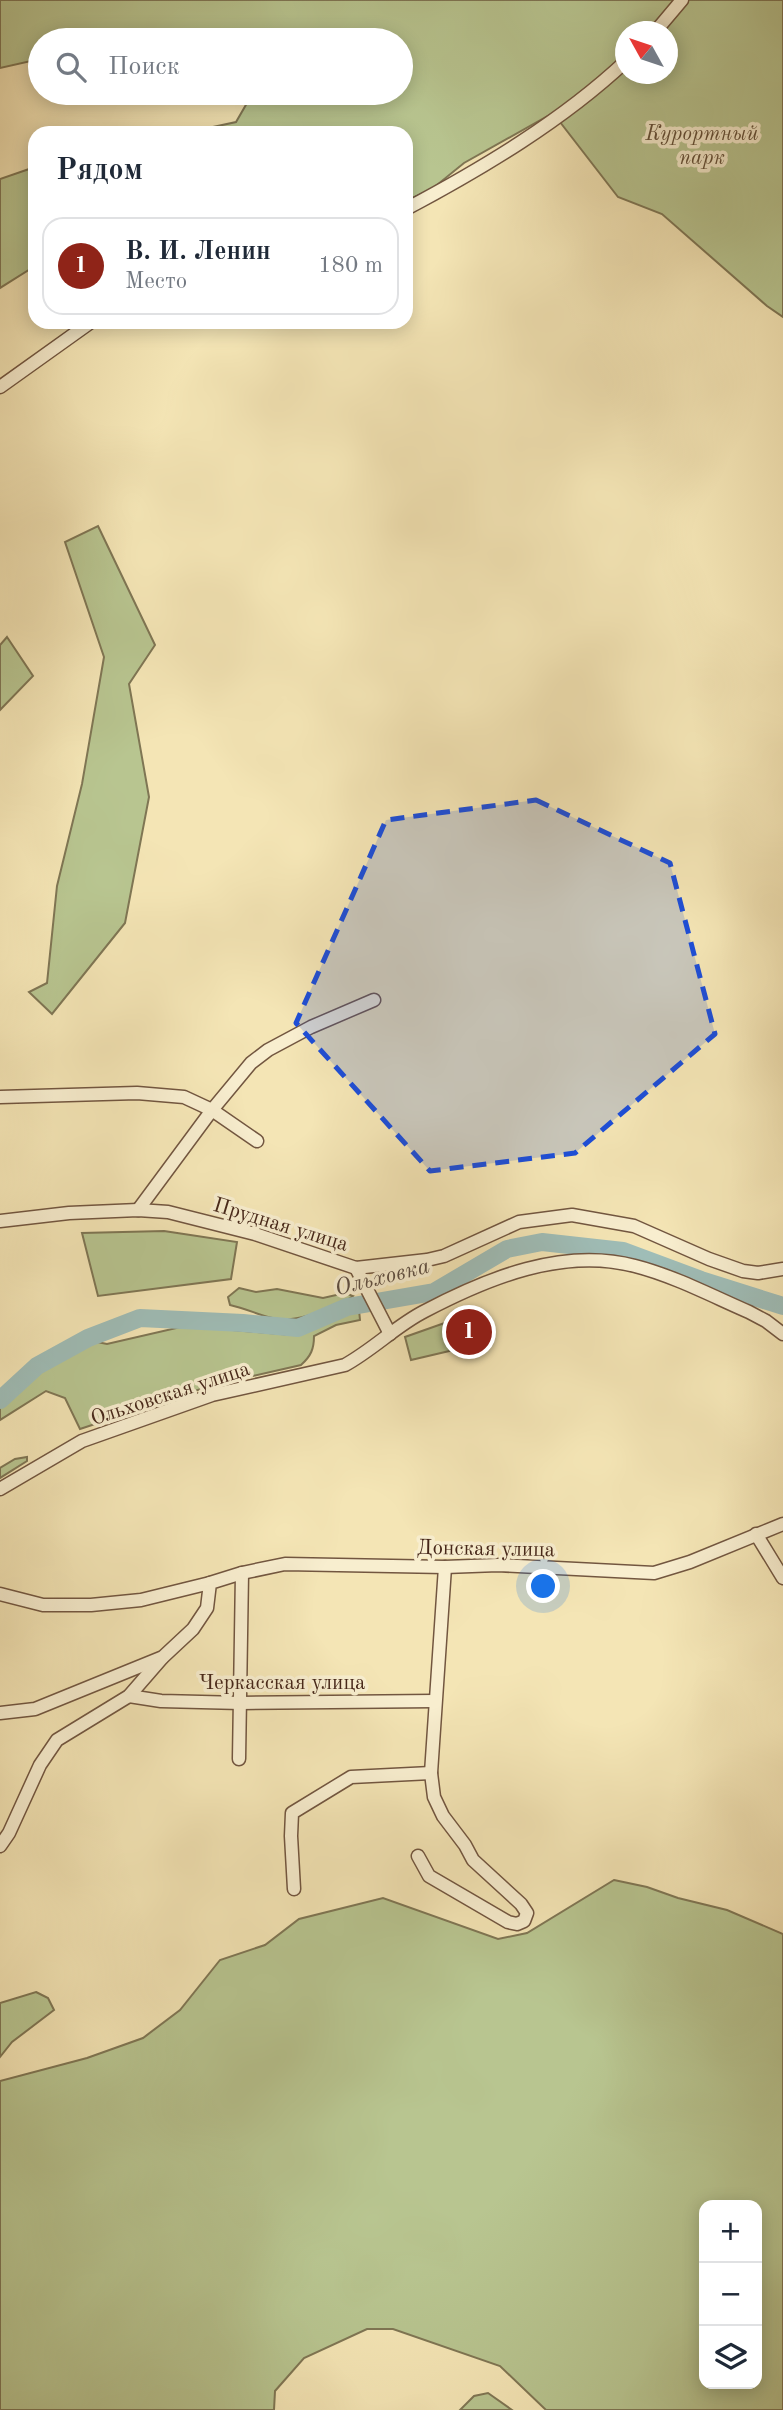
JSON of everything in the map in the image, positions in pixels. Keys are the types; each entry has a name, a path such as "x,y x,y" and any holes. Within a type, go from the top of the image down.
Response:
{"street":[{"path":"664,21 682,0"},
{"path":"413,205 458,180 576,104 615,70"},
{"path":"0,387 81,329"},
{"path":"138,1210 212,1110 251,1063 268,1050 311,1027 374,1000"},
{"path":"0,1097 137,1093 184,1097 212,1110 257,1141"},
{"name":"Прудная улица","path":"0,1221 69,1213 138,1210 167,1212 274,1240 356,1268 428,1260 444,1256 519,1222 572,1215 634,1226 743,1271 758,1273 783,1269"},
{"name":"Ольховская улица","path":"0,1489 82,1441 212,1395 345,1365 362,1356 423,1311 512,1273 548,1263 604,1261 633,1265 749,1312 783,1334"},
{"path":"356,1268 375,1310 390,1334"},
{"name":"Донская улица","path":"0,1594 43,1605 91,1605 141,1600 285,1564 445,1567 498,1565 654,1573 690,1562 783,1524"},
{"path":"756,1534 783,1578"},
{"path":"418,1856 429,1876 508,1923 517,1924 524,1921 527,1913 521,1904 473,1860 443,1816 434,1797 431,1773 445,1567"},
{"path":"239,1759 242,1573"},
{"path":"0,1846 9,1833 40,1765 57,1740 129,1696 163,1657 193,1629 207,1608 210,1583"},
{"path":"0,1713 34,1710 163,1657"},
{"name":"Черкасская улица","path":"129,1696 161,1701 241,1703 435,1701"},
{"path":"294,1889 292,1813 351,1777 431,1773"}],"highlighted area":[{"path":"536,800 670,863 715,1034 575,1153 430,1171 296,1023 386,820"}],"green space":[{"name":"Курортный парк","path":"0,0 783,0 783,317 662,214 618,197 553,113 464,163 432,189 413,198 413,126 217,126 236,122 246,105 413,105 413,28 28,28 28,62 0,68"},
{"path":"28,169 28,270 0,288 0,179"},
{"path":"98,526 155,645 129,684 149,797 125,923 52,1014 29,992 47,983 57,886 82,784 104,657 65,542"},
{"path":"7,637 33,676 0,710 0,645"},
{"path":"164,1231 237,1242 231,1279 98,1296 82,1233"},
{"path":"239,1288 256,1292 277,1289 323,1298 345,1293 353,1296 318,1312 284,1320 230,1305 228,1297"},
{"path":"359,1310 360,1320 336,1325 314,1336 311,1352 301,1365 213,1385 80,1429 65,1398 46,1391 0,1420 0,1394 12,1395 41,1369 92,1341 107,1344 185,1326 292,1335"},
{"path":"467,1315 475,1345 411,1360 405,1337"},
{"path":"27,1457 27,1461 0,1478 0,1468 15,1459"},
{"path":"614,1880 727,1910 783,1934 783,2410 546,2410 500,2366 393,2329 367,2329 304,2358 275,2391 274,2410 0,2410 0,2081 87,2058 143,2038 180,2010 220,1960 265,1945 299,1919 383,1898 498,1939 527,1933"},
{"path":"36,1992 48,1998 54,2010 12,2042 0,2057 0,2003"},
{"path":"488,2393 512,2410 460,2410 474,2396"}],"waterway":[{"name":"Ольховка","path":"0,1400 37,1366 88,1338 140,1318 298,1328 347,1307 434,1292 507,1249 542,1242 623,1251 783,1306"}],"place":[{"name":"В. И. Ленин","path":"469,1332"}]}
